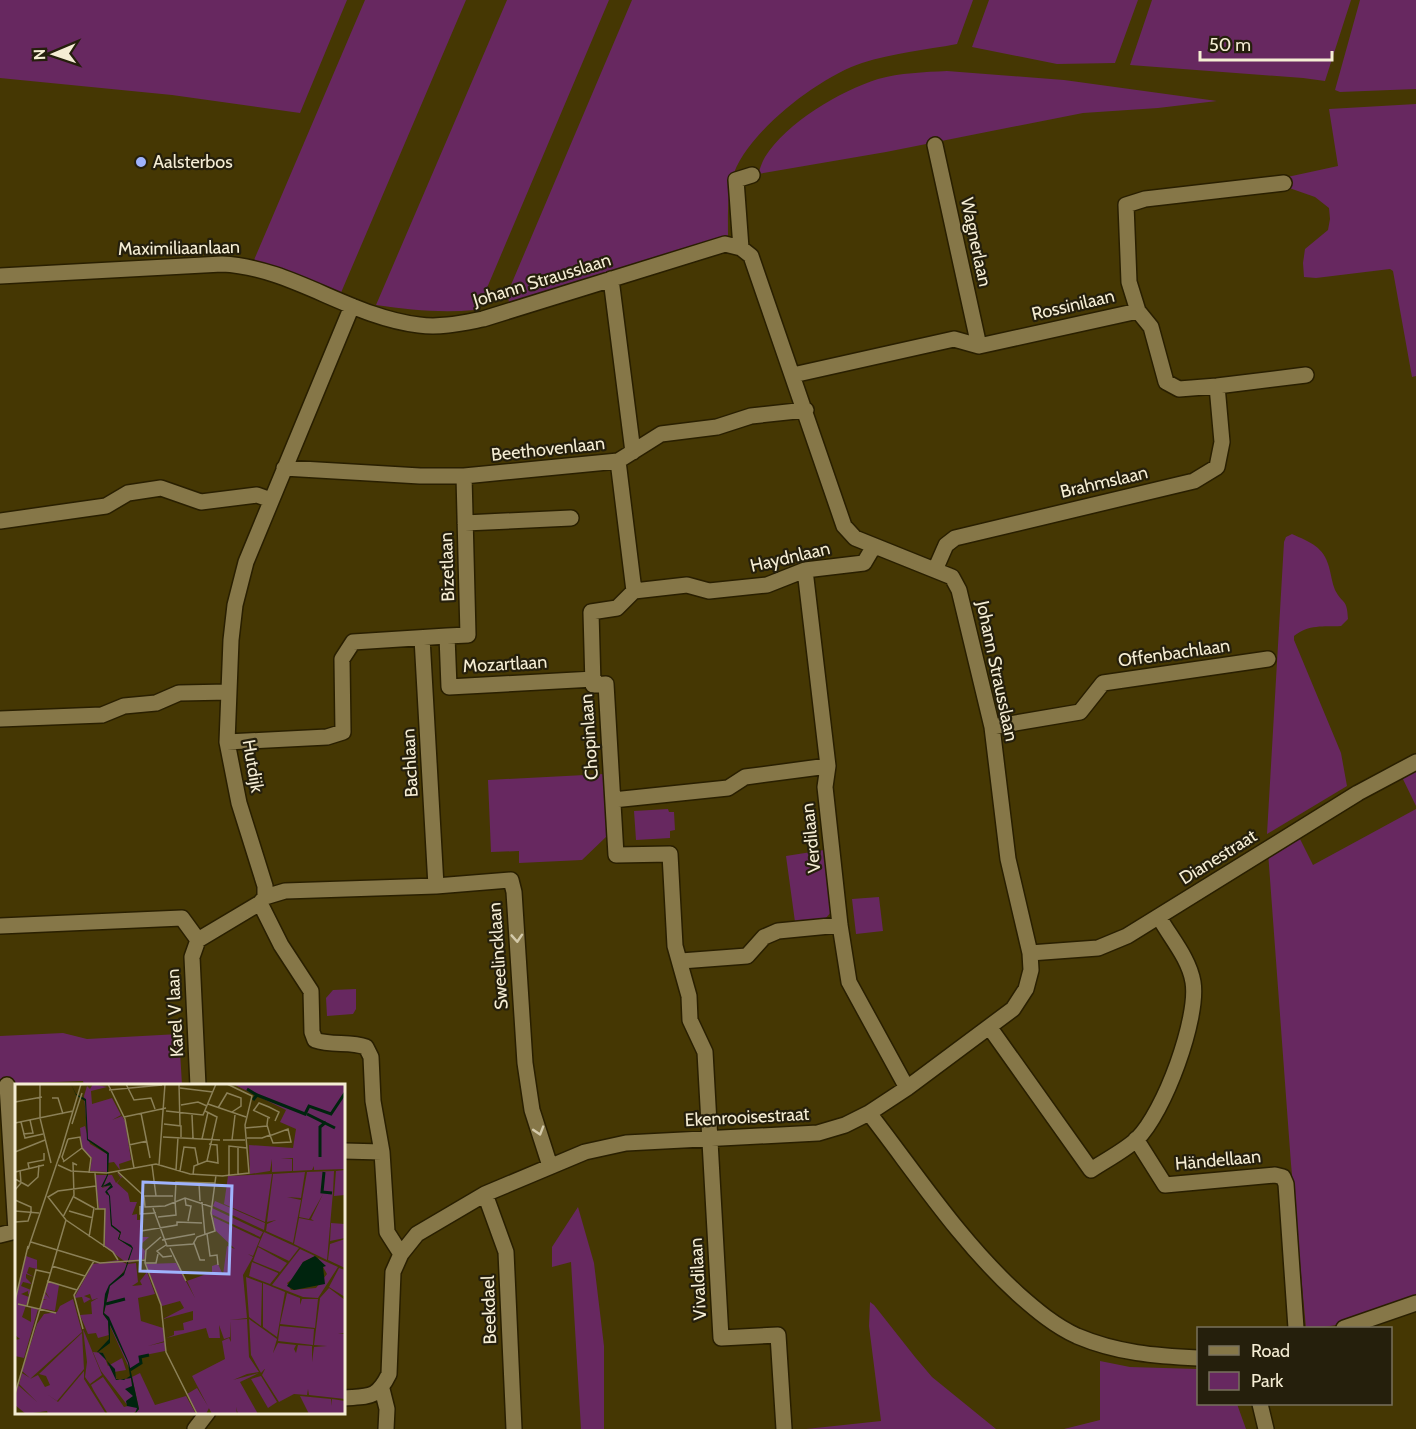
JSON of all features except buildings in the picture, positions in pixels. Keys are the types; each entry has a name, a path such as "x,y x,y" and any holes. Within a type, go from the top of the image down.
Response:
{"street":[{"name":"Wagnerlaan","path":"935,145 979,346"},
{"path":"741,248 736,180 752,175"},
{"name":"Rossinilaan","path":"793,375 954,339 979,346 1138,311 1130,282 1126,205 1145,199 1284,183"},
{"name":"Johann Strausslaan","path":"352,306 391,319 419,325 450,326 483,319 725,244 741,248 752,256 844,526 855,538 952,577 960,590 992,727 1008,859 1030,954 1031,970 1026,988 1013,1009 907,1088 869,1113"},
{"name":"Maximiliaanlaan","path":"0,276 222,264 240,265 260,268 352,306"},
{"path":"611,279 633,452"},
{"name":"Hutdijk","path":"352,306 246,562 235,605 231,640 227,742 239,803 265,886 262,900 281,945 311,991 312,1032 315,1040 324,1043 357,1043 366,1047 371,1057 373,1101 382,1152 387,1232 401,1254"},
{"path":"1138,311 1151,327 1166,382 1179,389 1306,375"},
{"name":"Brahmslaan","path":"935,570 946,545 955,538 1194,481 1217,467 1222,442 1217,386"},
{"name":"Beethovenlaan","path":"284,468 420,476 464,476 618,461 661,434 717,427 751,416 806,410"},
{"path":"618,461 634,591"},
{"name":"Bizetlaan","path":"447,636 468,635 464,476"},
{"path":"0,521 106,506 128,493 161,488 201,502 257,495 271,500"},
{"path":"465,524 571,518"},
{"name":"Haydnlaan","path":"634,591 687,585 709,591 767,585 805,570 864,562 873,546"},
{"name":"Verdilaan","path":"805,570 828,766 825,787 840,925 849,982 907,1088"},
{"name":"Chopinlaan","path":"634,591 617,608 591,612 593,685 606,684 616,855 670,854 675,946 689,996 690,1020 705,1052 711,1138"},
{"name":"Mozartlaan","path":"227,742 327,737 343,732 342,659 353,642 447,636 448,687 594,680"},
{"name":"Bachlaan","path":"422,638 436,886"},
{"name":"Offenbachlaan","path":"992,727 1080,712 1103,683 1268,659"},
{"path":"0,719 102,715 124,706 156,704 179,693 229,692"},
{"name":"Dianestraat","path":"1030,954 1098,948 1127,936 1358,793 1416,762"},
{"path":"613,800 728,788 745,777 828,766"},
{"name":"Sweelincklaan","path":"198,939 262,900 285,891 436,886 510,880 514,892 525,1063 532,1110 550,1166"},
{"path":"990,1028 1091,1170 1136,1139 1147,1128 1180,1059 1194,1006 1193,980 1184,958 1159,917"},
{"path":"0,926 182,918 198,939"},
{"path":"681,961 747,956 764,937 778,931 840,925"},
{"name":"Karel V laan","path":"198,939 192,957 198,1084"},
{"path":"7,1085 15,1215"},
{"path":"869,1113 970,1246 1039,1313 1076,1335 1113,1348 1150,1356 1197,1358"},
{"name":"Ekenrooisestraat","path":"382,1389 389,1374 393,1272 401,1254 417,1234 485,1194 585,1152 626,1143 818,1133 845,1125 869,1113"},
{"name":"Vivaldilaan","path":"711,1138 721,1338 778,1335 784,1429"},
{"name":"Händellaan","path":"1136,1139 1165,1185 1275,1174 1283,1177 1286,1185 1296,1327"},
{"path":"345,1151 382,1152"},
{"name":"Beekdael","path":"485,1194 506,1252 514,1429"},
{"path":"0,1235 15,1231"},
{"path":"1350,1327 1416,1303"},
{"path":"345,1398 369,1396 382,1389 387,1409 386,1429"},
{"path":"1260,1405 1266,1429"},
{"path":"195,1429 207,1414"}],"green space":[{"path":"0,0 347,0 300,113 172,95 0,78"},
{"path":"365,0 466,0 340,295 254,260"},
{"path":"507,0 609,0 481,302 475,310 426,310 376,305"},
{"path":"632,0 973,0 957,44 885,57 845,70 805,94 767,126 739,162 732,179 728,238 509,305 508,292"},
{"path":"989,0 1138,0 1115,63 1057,64 972,47"},
{"path":"1152,0 1351,0 1325,81 1130,65"},
{"path":"1360,0 1416,0 1416,89 1340,92 1335,90"},
{"path":"947,71 1064,80 1217,101 1083,113 886,152 758,174 765,157 786,132 815,110 847,91 878,79 903,74"},
{"path":"1416,104 1416,376 1412,377 1393,271 1390,269 1316,278 1304,277 1305,249 1328,230 1329,208 1315,197 1269,181 1338,166 1329,109"},
{"path":"1292,534 1310,543 1324,555 1335,590 1347,608 1348,619 1341,626 1311,628 1294,636 1294,640 1341,753 1347,786 1267,834 1284,542 1286,537"},
{"path":"1416,767 1416,806 1401,775"},
{"path":"604,774 607,836 582,860 519,863 519,851 491,852 488,780"},
{"path":"668,809 669,812 674,812 675,830 670,831 670,838 636,840 634,811"},
{"path":"1416,809 1416,1298 1376,1313 1327,1327 1306,1327 1291,1164 1268,852 1298,835 1313,865"},
{"path":"824,850 832,911 825,919 795,922 786,856"},
{"path":"879,897 883,931 856,934 852,899"},
{"path":"356,989 356,1009 353,1014 327,1016 326,998 333,990"},
{"path":"63,1033 87,1039 179,1034 182,1084 84,1084 83,1081 0,1084 0,1036"},
{"path":"578,1207 594,1263 604,1346 604,1429 581,1429 571,1262 552,1267 552,1247"},
{"path":"870,1302 932,1377 996,1429 806,1429 881,1421 869,1326"},
{"path":"1100,1361 1130,1367 1197,1369 1197,1405 1237,1405 1246,1429 1064,1429 1100,1420"}],"place":[{"name":"Aalsterbos","path":"141,162"}]}
